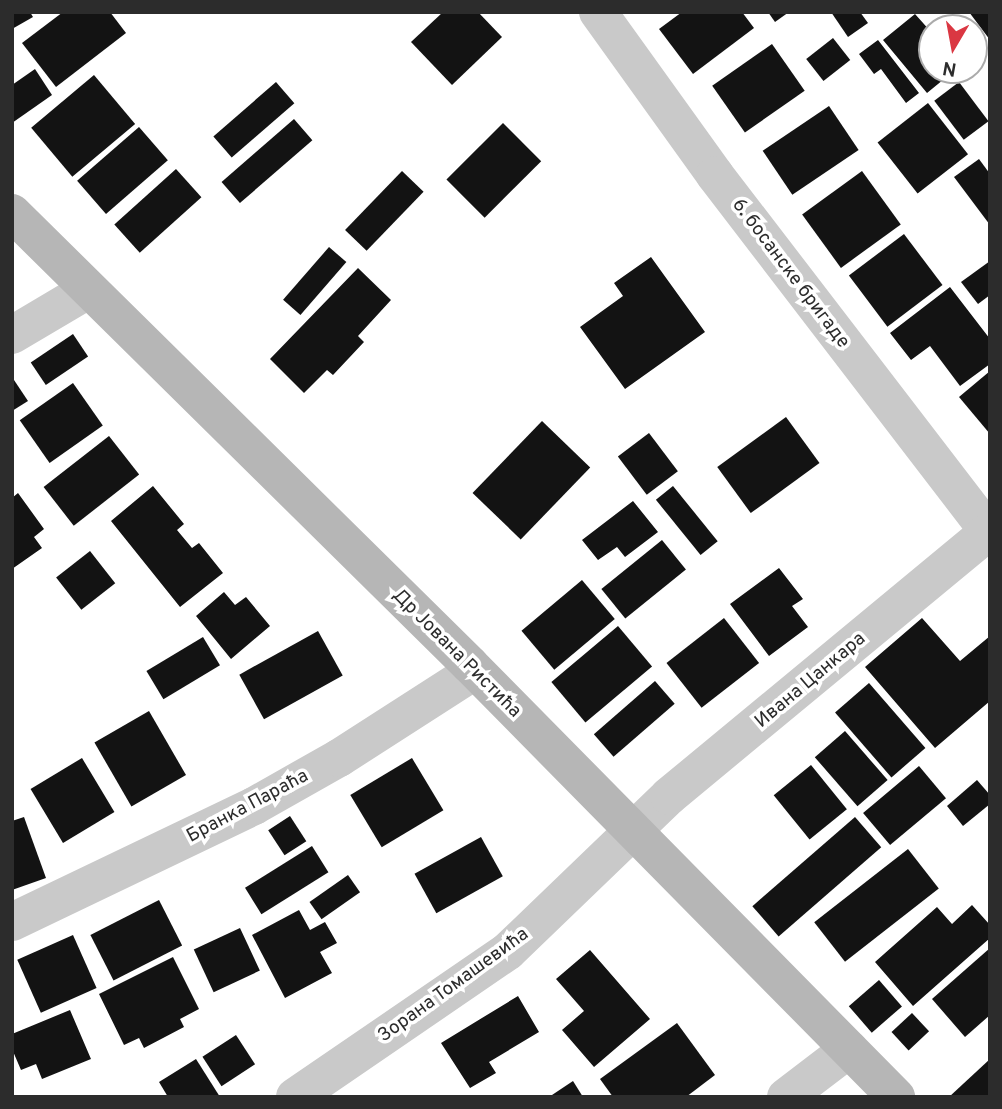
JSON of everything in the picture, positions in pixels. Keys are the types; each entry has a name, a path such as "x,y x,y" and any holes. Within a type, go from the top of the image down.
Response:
{"street":[{"name":"6. босанске бригаде","path":"598,12 715,175 989,532"},
{"name":"Др Јована Ристића","path":"12,214 896,1097"},
{"path":"12,335 88,290"},
{"name":"Ивана Цанкара","path":"631,831 989,532"},
{"name":"Бранка Параћа","path":"12,922 254,806 339,758 473,672"},
{"name":"Зорана Томашевића","path":"295,1097 508,951 631,831"},
{"path":"786,1097 849,1049"}],"building":[{"path":"12,12 30,12 33,17 12,29"},
{"path":"63,12 110,12 126,33 56,87 22,43"},
{"path":"443,12 478,12 502,37 452,85 411,42"},
{"path":"682,12 742,12 754,28 693,74 659,29"},
{"path":"768,12 789,12 775,22"},
{"path":"831,12 860,12 868,23 848,37"},
{"path":"969,12 990,12 990,40 988,14"},
{"path":"915,14 918,17 918,82 883,40"},
{"path":"833,38 850,60 823,81 806,59"},
{"path":"878,40 919,93 906,103 881,69 874,74 859,54"},
{"path":"772,44 805,91 745,133 712,86"},
{"path":"35,69 52,95 12,123 12,85"},
{"path":"94,75 135,124 72,177 31,128"},
{"path":"276,82 294,103 232,158 213,136"},
{"path":"920,84 938,84 927,93"},
{"path":"956,84 961,84 988,121 964,140 934,101"},
{"path":"928,103 968,154 918,194 878,142"},
{"path":"829,106 859,150 792,195 763,151"},
{"path":"294,119 312,140 240,203 222,182"},
{"path":"503,123 541,161 485,218 446,180"},
{"path":"139,127 168,160 106,214 77,181"},
{"path":"979,159 990,174 990,225 954,177"},
{"path":"176,169 201,197 140,253 114,225"},
{"path":"402,171 424,192 367,251 345,230"},
{"path":"862,171 901,224 841,268 802,214"},
{"path":"904,234 943,285 887,327 849,276"},
{"path":"329,247 346,262 300,315 283,300"},
{"path":"651,257 705,332 625,389 580,327 623,296 614,283"},
{"path":"990,261 990,295 978,304 961,282"},
{"path":"358,268 391,300 358,336 364,342 333,375 327,370 304,393 270,359"},
{"path":"950,287 990,339 990,364 960,386 930,346 911,360 890,333"},
{"path":"73,334 88,356 46,385 31,363"},
{"path":"990,371 990,434 959,397"},
{"path":"12,377 28,401 12,411"},
{"path":"73,383 103,426 50,463 20,420"},
{"path":"786,417 820,463 751,513 717,467"},
{"path":"542,421 590,468 521,539 473,493"},
{"path":"649,433 678,471 647,495 618,456"},
{"path":"109,436 139,475 74,526 44,487"},
{"path":"153,486 184,524 177,530 192,548 199,543 223,573 180,607 111,521"},
{"path":"673,486 718,541 701,555 656,500"},
{"path":"18,493 44,529 34,537 42,548 12,569 12,498"},
{"path":"633,501 658,532 625,557 617,547 598,560 582,540"},
{"path":"662,540 686,570 625,619 601,589"},
{"path":"90,551 115,583 81,610 56,577"},
{"path":"779,568 803,599 792,606 808,627 769,656 730,604"},
{"path":"582,580 615,619 554,670 521,631"},
{"path":"224,592 235,605 246,597 270,626 231,659 196,616"},
{"path":"724,618 759,663 702,708 666,663"},
{"path":"922,618 960,661 990,636 990,701 935,748 865,667"},
{"path":"618,626 652,667 585,723 551,682"},
{"path":"318,631 343,676 264,719 239,675"},
{"path":"203,637 220,665 163,699 146,671"},
{"path":"655,681 675,704 614,757 594,734"},
{"path":"869,683 925,748 891,777 835,713"},
{"path":"149,711 186,775 131,807 94,742"},
{"path":"845,731 888,780 857,806 815,757"},
{"path":"82,758 114,812 63,843 31,789"},
{"path":"412,758 443,810 382,847 350,795"},
{"path":"811,765 847,809 810,840 774,795"},
{"path":"919,766 946,798 890,845 863,813"},
{"path":"977,780 990,795 990,804 963,826 947,806"},
{"path":"290,816 306,841 285,855 268,830"},
{"path":"24,817 46,878 12,890 12,821"},
{"path":"855,817 881,847 779,936 752,906"},
{"path":"481,837 503,876 436,913 415,874"},
{"path":"312,846 328,872 261,914 245,888"},
{"path":"908,849 939,888 845,962 814,922"},
{"path":"348,875 360,892 322,919 309,902"},
{"path":"159,900 182,945 114,980 90,935"},
{"path":"972,905 990,925 990,938 913,1006 875,962 937,907 952,924"},
{"path":"299,910 310,930 325,922 337,943 320,952 332,973 285,998 252,935"},
{"path":"240,928 260,971 214,992 194,950"},
{"path":"73,935 97,988 41,1013 17,960"},
{"path":"990,948 990,1015 965,1037 932,999"},
{"path":"590,950 650,1019 594,1067 562,1030 584,1011 556,979"},
{"path":"173,957 199,1009 180,1019 184,1027 144,1048 139,1038 124,1045 99,994"},
{"path":"879,980 902,1006 872,1033 849,1006"},
{"path":"518,996 539,1032 489,1062 496,1073 470,1088 441,1043"},
{"path":"70,1010 91,1059 42,1079 36,1064 21,1070 12,1049 12,1034"},
{"path":"912,1013 929,1031 909,1050 892,1032"},
{"path":"677,1023 715,1075 686,1097 613,1097 600,1079"},
{"path":"236,1035 255,1064 222,1086 202,1057"},
{"path":"196,1059 220,1097 168,1097 159,1082"},
{"path":"990,1059 990,1097 949,1097"},
{"path":"573,1081 583,1097 549,1097"}]}
